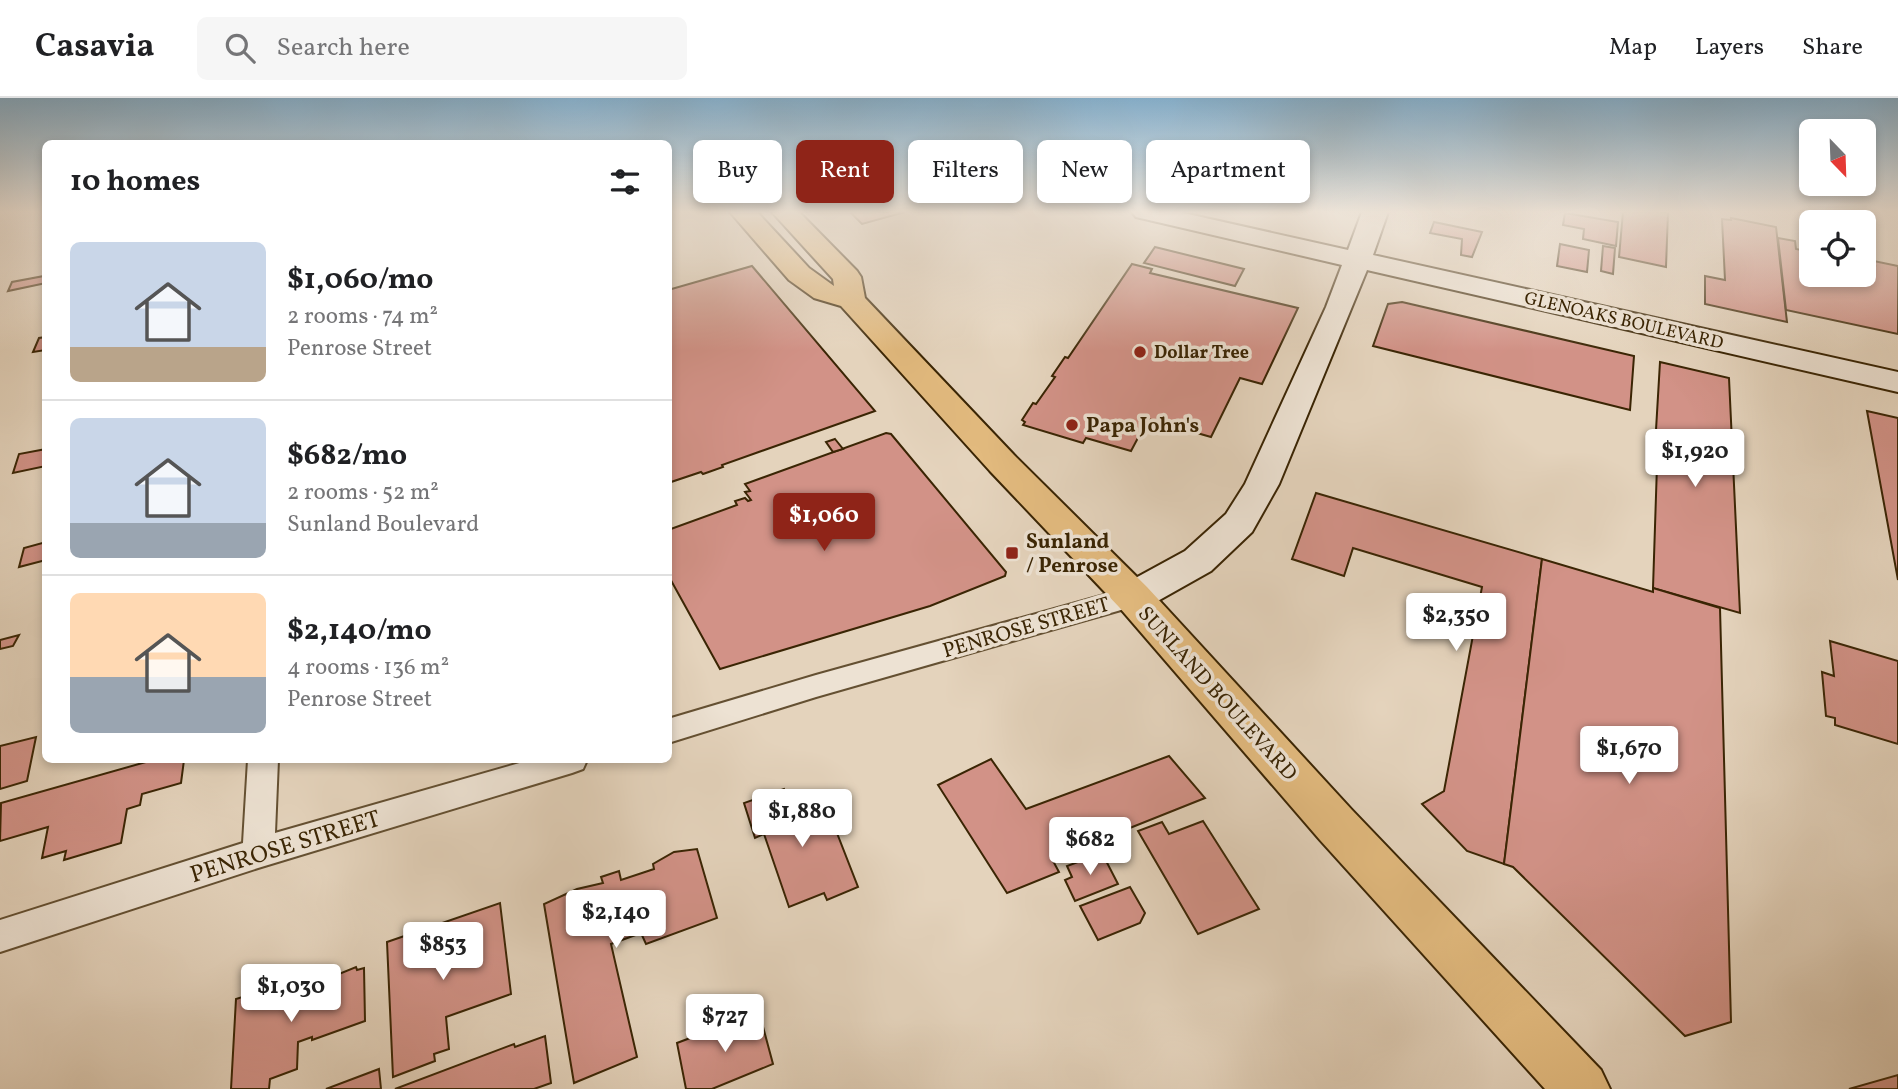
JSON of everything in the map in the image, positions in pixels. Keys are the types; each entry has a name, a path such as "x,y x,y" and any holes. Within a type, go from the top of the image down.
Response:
{"main road":[{"name":"SUNLAND BOULEVARD","path":"785,258 799,274 824,292 851,300 993,453 1133,597 1336,825 1582,1089"},
{"name":"SUNLAND BOULEVARD","path":"829,258 847,277 851,300"},
{"name":"GLENOAKS BOULEVARD","path":"1349,258 1898,382"},
{"name":"PENROSE STREET","path":"1133,597 1198,561 1238,523 1262,484 1340,307 1357,260"}],"street":[{"name":"PENROSE STREET","path":"672,730 816,686 1133,597"},
{"path":"258,853 263,763"},
{"name":"PENROSE STREET","path":"0,936 258,853 562,763"}],"building":[{"path":"1147,258 1200,258 1244,269 1235,286 1144,263"},
{"path":"1558,258 1588,258 1587,272 1557,266"},
{"path":"1602,258 1614,258 1613,274 1601,271"},
{"path":"1625,258 1666,258 1666,267"},
{"path":"1724,258 1780,258 1787,322 1705,304 1705,276 1725,280"},
{"path":"1780,258 1799,258 1799,287 1876,287 1876,261 1898,266 1898,334 1786,310"},
{"path":"1132,264 1152,269 1150,273 1298,308 1262,384 1240,378 1211,437 1148,419 1131,451 1086,438 1083,443 1023,425 1025,422 1022,420 1033,403 1036,404 1065,357 1068,358"},
{"path":"752,266 875,411 703,474 701,472 672,482 672,289"},
{"path":"42,276 42,284 8,291 12,282"},
{"path":"1402,302 1634,356 1630,410 1373,346 1388,304"},
{"path":"39,338 42,338 42,351 33,352"},
{"path":"1660,362 1729,378 1740,613 1653,588 1657,465 1654,464"},
{"path":"1867,411 1898,418 1898,580"},
{"path":"886,433 891,434 1006,572 1005,576 930,606 720,669 672,582 672,529 737,505 735,501 745,498 751,500 745,492 750,491 745,484"},
{"path":"835,439 843,449 833,452 826,442"},
{"path":"42,450 42,467 13,473 19,454"},
{"path":"1316,493 1542,559 1504,864 1467,851 1422,804 1444,791 1482,587 1353,548 1344,576 1292,559"},
{"path":"42,543 42,561 19,567 24,548"},
{"path":"1542,559 1653,592 1653,588 1720,608 1731,1022 1685,1036 1513,867 1504,864"},
{"path":"19,635 13,646 0,649 0,640"},
{"path":"1830,641 1898,661 1898,744 1835,725 1835,718 1826,716 1822,672 1834,676"},
{"path":"36,737 27,781 0,789 0,746"},
{"path":"1169,756 1205,798 1052,859 1059,872 1007,893 938,785 991,759 1026,809"},
{"path":"142,763 184,763 181,783 142,794 140,805 127,809 121,843 64,860 66,851 42,858 48,827 0,841 1,803"},
{"path":"784,789 795,817 826,805 858,887 827,900 824,893 789,907 764,834 755,838 744,803"},
{"path":"1203,821 1259,909 1198,934 1138,831 1162,822 1169,834"},
{"path":"697,849 717,918 646,944 641,933 611,944 637,1057 574,1083 544,904 577,889 603,883 601,877 619,871 621,880 654,869 653,864 674,852"},
{"path":"1102,853 1118,884 1075,901 1065,880 1072,877 1067,866"},
{"path":"1130,887 1145,913 1140,923 1098,940 1080,906"},
{"path":"500,903 511,994 446,1017 449,1049 434,1054 435,1061 393,1077 387,942"},
{"path":"356,967 357,970 364,968 365,1021 312,1040 312,1037 298,1042 297,1069 270,1079 269,1089 231,1089 236,999 317,974 317,983"},
{"path":"759,1012 773,1064 712,1089 686,1089 677,1043"},
{"path":"545,1036 551,1083 534,1089 395,1089 514,1044 515,1047"},
{"path":"379,1069 381,1089 326,1089"},
{"path":"1898,1075 1898,1089 1849,1089"}],"place":[{"name":"Dollar Tree","path":"1140,352"},
{"name":"Papa John's","path":"1072,425"},
{"name":"Sunland / Penrose","path":"1012,553"}]}
